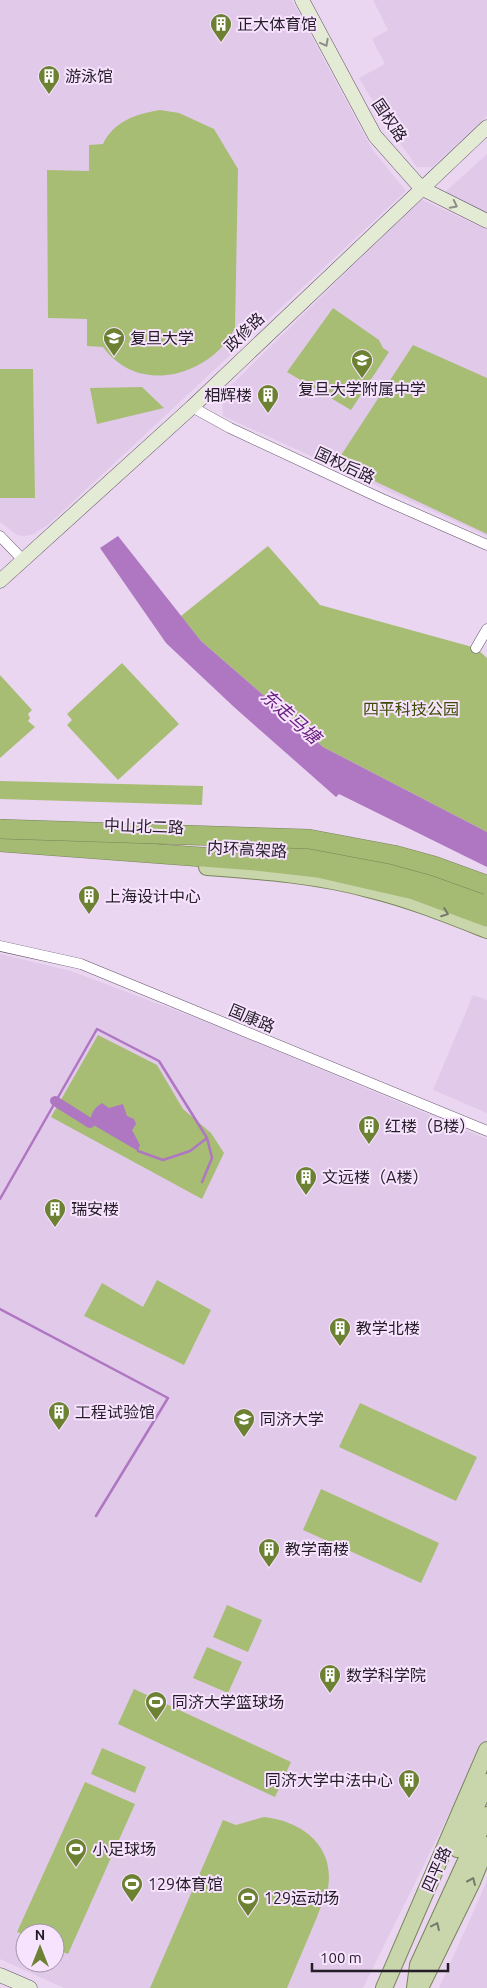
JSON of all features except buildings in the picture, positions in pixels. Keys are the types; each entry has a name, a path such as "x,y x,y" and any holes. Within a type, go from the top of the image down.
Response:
{"highway":[{"name":"内环高架路","path":"0,829 309,840 394,855 434,866 487,885"},
{"name":"内环高架路","path":"0,841 320,854 360,860 409,872 487,898"},
{"path":"0,841 294,865 342,872 414,890 487,917"}],"main road":[{"name":"中山北二路","path":"0,821 187,828 285,834 376,854 487,898"},
{"name":"中山北二路","path":"0,850 311,877 370,889 418,903 487,930"},
{"name":"四平路","path":"384,1988 487,1750"},
{"path":"394,1964 414,1944 487,1782"},
{"path":"415,1988 418,1965 487,1815"},
{"path":"420,1988 472,1882 487,1845"}],"street":[{"name":"国权路","path":"302,0 376,136 421,188 487,221"},
{"name":"政修路","path":"0,581 192,407 487,127"},
{"name":"国权后路","path":"192,407 230,428 362,490 487,545"},
{"path":"0,536 23,560"},
{"path":"476,648 487,629"},
{"name":"国康路","path":"0,946 81,964 487,1131"},
{"path":"0,1974 30,1988"}],"shaded area":[{"name":"复旦大学","path":"0,0 292,0 372,149 406,191 49,524 34,534 24,536 17,535 0,522"},
{"path":"373,0 487,0 487,116 432,167 417,167 385,122 359,78 385,64 372,39 388,30"},
{"path":"487,154 487,215 442,195"},
{"name":"复旦大学附属中学","path":"421,199 487,230 487,536 223,416 222,394"},
{"name":"东走马塘","path":"118,536 201,641 323,747 487,832 487,867 339,794 336,797 234,707 166,643 100,548"},
{"name":"同济大学","path":"0,954 71,971 220,1027 487,1139 487,1737 363,1988 64,1988 31,1973 65,1973 65,1923 15,1923 15,1966 0,1959"},
{"path":"473,995 487,1000 487,1113 433,1090"},
{"path":"102,1103 109,1108 123,1104 127,1116 134,1119 136,1124 132,1130 140,1145 138,1151 90,1123 93,1111"},
{"path":"487,1880 487,1988 439,1988 475,1908"}],"green space":[{"path":"160,110 179,113 214,129 238,169 235,328 224,345 208,359 193,368 161,376 129,369 115,360 103,347 87,346 87,319 48,318 47,170 89,171 89,145 103,144 113,130 134,116"},
{"path":"333,308 379,340 383,348 389,352 351,410 287,372"},
{"path":"413,345 487,378 487,534 336,463"},
{"path":"0,369 33,369 35,498 0,498"},
{"path":"142,387 164,408 97,424 90,388"},
{"name":"四平科技公园","path":"268,546 320,605 476,648 487,658 487,832 323,747 201,641 181,616"},
{"path":"122,663 179,724 118,780 67,725 72,720 67,714"},
{"path":"0,675 32,710 28,714 30,718 28,721 35,727 0,758"},
{"path":"0,781 203,786 202,805 0,799"},
{"path":"98,1035 157,1065 183,1109 211,1133 224,1153 202,1199 51,1117"},
{"path":"157,1280 211,1310 184,1365 84,1316 102,1283 143,1307"},
{"path":"360,1403 477,1457 456,1501 339,1447"},
{"path":"321,1489 439,1543 421,1583 303,1530"},
{"path":"227,1605 262,1620 248,1652 213,1637"},
{"path":"207,1647 242,1662 228,1693 193,1678"},
{"path":"134,1689 291,1762 275,1797 118,1724"},
{"path":"102,1748 146,1767 135,1793 91,1774"},
{"name":"小足球场","path":"85,1782 135,1804 68,1954 65,1953 65,1923 21,1923"},
{"name":"129运动场","path":"264,1817 278,1819 291,1824 313,1838 321,1848 329,1873 326,1895 287,1988 150,1988 223,1820 236,1825"}],"waterway":[{"path":"0,1199 97,1029 159,1061 207,1138 212,1158 202,1182"},
{"path":"55,1101 90,1123"},
{"path":"138,1151 163,1160 190,1151 207,1138"},
{"path":"0,1309 168,1398 96,1516"}],"place":[{"name":"正大体育馆","path":"221,43"},
{"name":"游泳馆","path":"49,95"},
{"name":"复旦大学","path":"114,357"},
{"name":"复旦大学附属中学","path":"362,379"},
{"name":"相辉楼","path":"268,414"},
{"name":"上海设计中心","path":"89,915"},
{"name":"红楼（B楼）","path":"369,1145"},
{"name":"文远楼（A楼）","path":"306,1196"},
{"name":"瑞安楼","path":"55,1228"},
{"name":"教学北楼","path":"340,1347"},
{"name":"工程试验馆","path":"59,1431"},
{"name":"同济大学","path":"244,1438"},
{"name":"教学南楼","path":"269,1568"},
{"name":"数学科学院","path":"330,1694"},
{"name":"同济大学篮球场","path":"156,1721"},
{"name":"同济大学中法中心","path":"409,1799"},
{"name":"小足球场","path":"76,1868"},
{"name":"129体育馆","path":"132,1903"},
{"name":"129运动场","path":"248,1917"}]}
